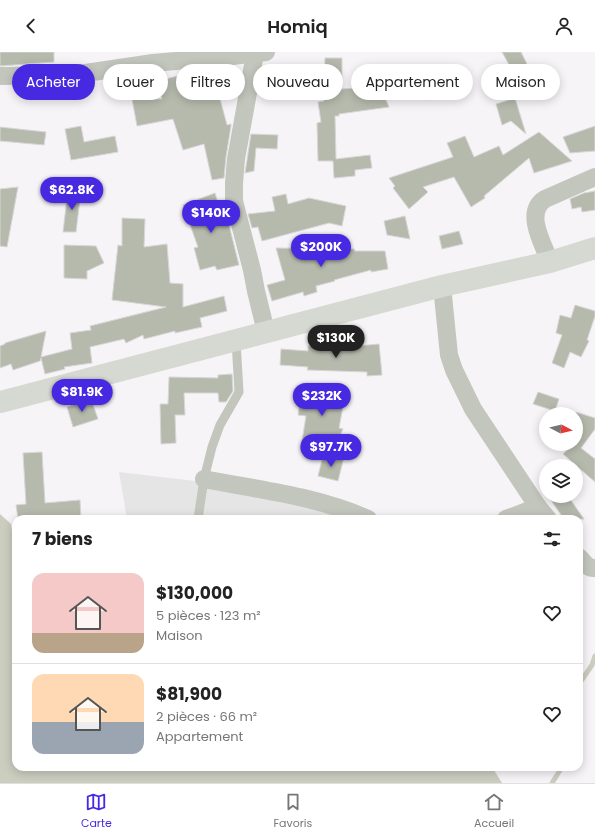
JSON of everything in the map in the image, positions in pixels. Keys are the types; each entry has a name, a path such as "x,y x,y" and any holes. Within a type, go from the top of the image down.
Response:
{"highway":[{"path":"0,402 442,286 550,262 595,248"}],"street":[{"path":"0,76 72,75 153,63 260,53 236,160 234,201 266,332"},
{"path":"550,262 535,220 537,207 545,198 595,177"},
{"path":"442,286 449,355 454,370 473,409 543,513 531,515"},
{"path":"204,479 257,488 302,498 349,510 360,515"},
{"path":"583,562 590,568 595,568"}],"lane":[{"path":"199,515 204,479 212,447 220,425 239,392 236,341"}],"shaded area":[{"path":"119,472 204,482 338,515 126,515"},
{"path":"0,514 11,524 12,530 12,771 494,771 502,783 0,783"}],"building":[{"path":"0,52 54,52 54,62 0,66"},
{"path":"502,52 521,52 527,64 509,64"},
{"path":"325,58 342,58 342,64 325,64"},
{"path":"176,76 176,100 220,100 227,125 231,124 224,178 212,180 204,144 183,150 173,119 137,126 132,100 168,100 168,78"},
{"path":"351,88 351,100 386,100 389,107 339,114 339,116 335,116 336,159 370,155 372,168 355,170 355,176 334,178 333,161 318,161 317,123 321,122 318,102 343,100 343,89"},
{"path":"509,100 516,100 526,134 511,121 502,125 496,104"},
{"path":"81,126 84,142 115,136 118,152 71,160 65,129"},
{"path":"595,126 595,151 570,153 563,137"},
{"path":"0,127 46,132 44,145 0,141"},
{"path":"539,132 572,161 534,173 529,158 484,196 485,198 471,207 454,177 423,187 428,192 409,209 393,188 395,186 389,178 453,157 447,143 465,136 474,157 499,146 503,155"},
{"path":"251,134 278,135 277,149 256,148 254,171 245,173"},
{"path":"18,187 7,247 0,246 0,189"},
{"path":"68,189 81,191 76,232 63,232"},
{"path":"595,191 595,210 582,212 581,207 572,209 570,199 584,193"},
{"path":"215,193 223,219 227,217 239,265 217,270 215,266 200,270 194,248 198,247 183,205"},
{"path":"286,194 288,204 309,198 346,206 342,226 329,223 262,241 258,227 252,228 248,214 275,211 272,197"},
{"path":"405,216 410,239 387,235 384,221"},
{"path":"122,218 145,219 144,247 167,244 170,283 183,284 183,307 224,296 227,311 200,318 202,327 175,333 175,331 144,339 143,335 126,343 124,339 90,347 92,363 64,367 65,369 45,374 41,358 40,361 13,370 11,364 0,368 0,346 5,343 46,331 41,357 72,349 70,333 91,330 90,326 166,307 112,300 118,245 122,246"},
{"path":"459,231 463,244 442,249 439,236"},
{"path":"64,245 96,246 104,263 87,271 87,279 64,278"},
{"path":"276,248 385,251 388,269 371,272 371,270 334,280 335,281 316,286 317,292 304,296 303,292 272,301 267,285 285,280"},
{"path":"575,305 595,311 595,316 587,340 589,341 581,357 570,352 564,368 552,363 562,335 556,333 560,315 571,318"},
{"path":"379,344 382,375 367,376 367,372 307,370 308,367 280,365 281,349 308,351 308,346 357,346"},
{"path":"232,374 233,391 226,402 219,402 218,393 184,393 185,415 175,415 176,443 161,444 160,404 168,404 169,377 218,378 218,375"},
{"path":"306,388 345,396 339,428 343,429 335,446 302,441 306,416 298,415 301,394 305,395"},
{"path":"538,392 559,399 556,407 542,407 533,404"},
{"path":"91,399 98,419 73,427 67,407"},
{"path":"583,414 595,418 595,429 583,445"},
{"path":"583,450 595,459 595,482 583,472 583,459 569,459 563,454 566,451 583,451"},
{"path":"42,452 45,503 80,500 81,515 17,515 16,505 26,504 23,453"},
{"path":"323,456 344,457 338,481 318,476"},
{"path":"553,503 573,503 581,515 561,515"}],"waterway":[{"path":"583,678 592,665 595,656"},
{"path":"552,783 560,771"}]}
